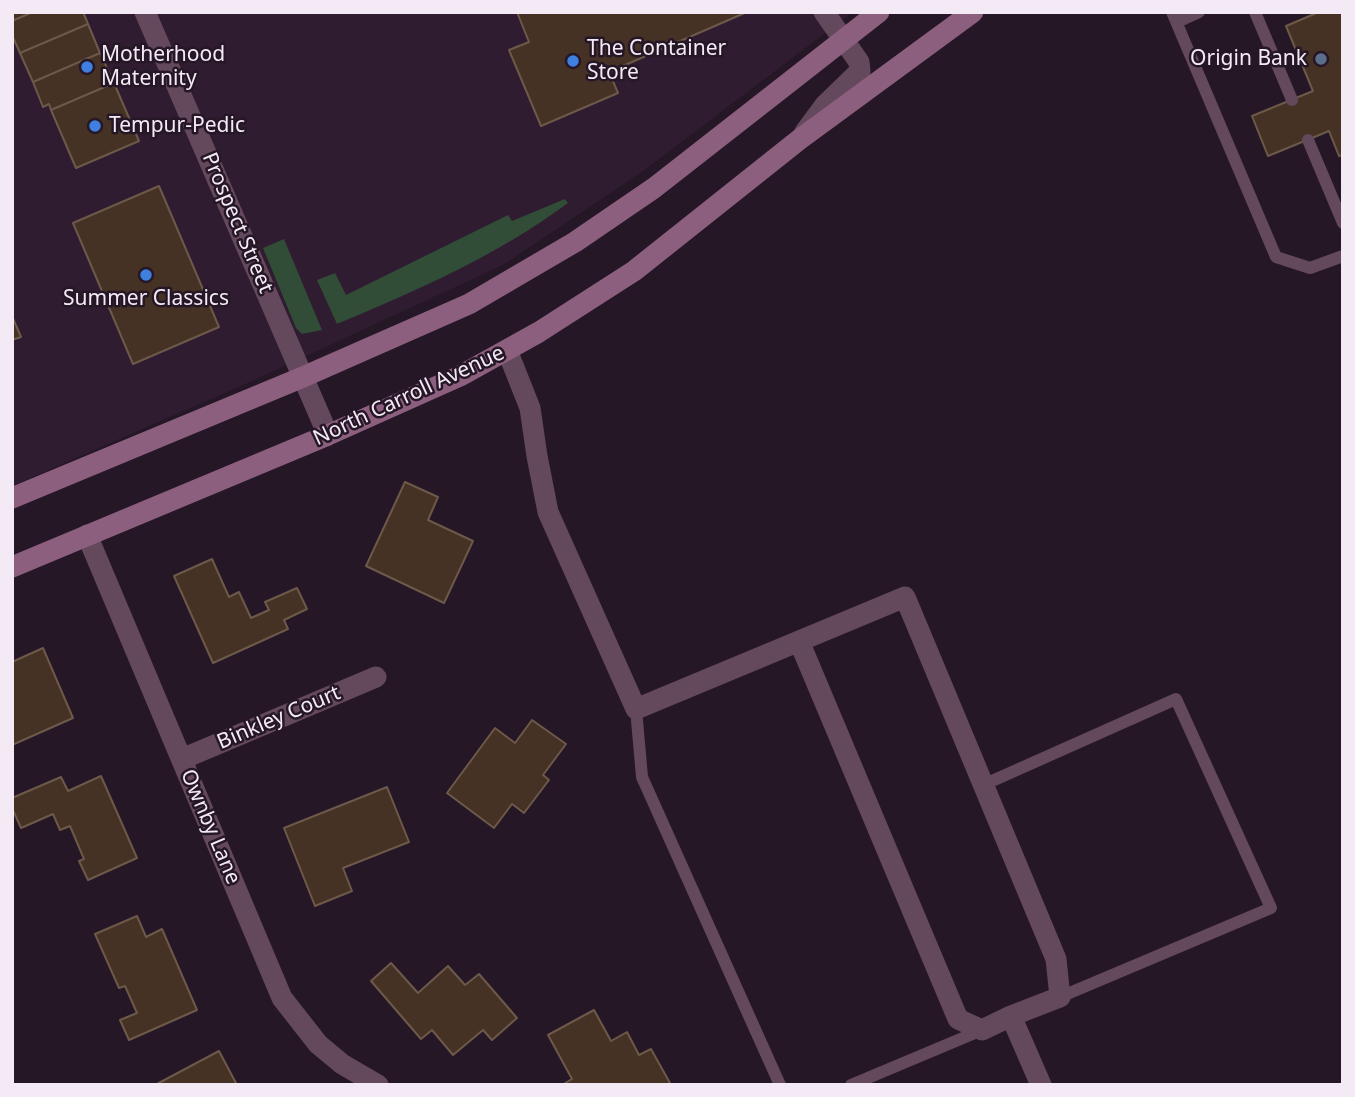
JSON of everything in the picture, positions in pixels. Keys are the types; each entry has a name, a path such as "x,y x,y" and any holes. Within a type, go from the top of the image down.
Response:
{"main road":[{"path":"12,498 303,377 469,304 575,242 654,188 879,12"},
{"name":"North Carroll Avenue","path":"12,567 328,435 460,376 507,350 634,271 800,139 973,12"}],"street":[{"name":"Prospect Street","path":"145,12 328,435"},
{"path":"800,139 825,105 860,71 859,62 845,39 824,12"},
{"path":"507,350 530,408 548,512 636,709 799,641 905,597 1056,959 1060,997 982,1030 958,1019 799,641"},
{"name":"Ownby Lane","path":"87,535 282,998 318,1044 342,1064 378,1085"},
{"name":"Binkley Court","path":"182,759 376,677"},
{"path":"1011,1016 1041,1085"}],"lane":[{"path":"1199,12 1175,17 1276,257 1310,268 1343,256"},
{"path":"1255,12 1292,100"},
{"path":"1308,140 1343,223"},
{"path":"983,785 1176,699 1271,908 1060,997"},
{"path":"636,709 642,777 780,1085"},
{"path":"851,1085 982,1030"}],"shaded area":[{"path":"12,12 853,12 643,171 503,265 252,381 12,486"}],"green space":[{"path":"565,199 568,203 541,222 485,255 426,285 337,324 317,280 335,273 346,295 508,215 512,221"},
{"path":"284,239 322,330 302,334 296,328 263,248"}],"building":[{"path":"12,12 33,12 12,21"},
{"path":"33,12 83,12 88,24 20,53 12,35 12,21"},
{"name":"The Container Store","path":"517,12 747,12 609,72 618,93 541,126 509,50 529,42"},
{"name":"Origin Bank","path":"1319,12 1343,12 1343,155 1339,156 1329,131 1268,156 1252,116 1313,91 1286,26"},
{"path":"88,24 100,53 33,82 20,53"},
{"name":"Motherhood Maternity","path":"100,53 114,83 51,110 49,104 43,107 33,82"},
{"name":"Tempur-Pedic","path":"114,83 139,141 76,168 51,110"},
{"name":"Summer Classics","path":"159,186 219,327 133,364 73,223"},
{"path":"12,316 21,337 12,340"},
{"path":"405,482 438,497 428,520 473,541 444,603 366,566"},
{"path":"212,559 229,597 239,592 251,618 269,610 265,602 297,588 307,609 284,620 288,629 213,663 174,576"},
{"path":"43,648 73,718 12,745 12,662"},
{"path":"532,720 566,744 543,775 549,780 524,813 512,804 494,828 447,793 495,728 515,743"},
{"path":"101,776 137,858 88,880 79,861 84,859 70,826 60,830 53,814 21,828 12,808 12,798 61,777 68,791"},
{"path":"387,787 409,842 343,868 352,891 315,906 284,828"},
{"path":"137,916 146,937 162,929 197,1010 129,1040 120,1020 137,1013 125,986 119,988 95,934"},
{"path":"391,963 418,993 448,966 465,985 479,974 517,1018 492,1040 483,1030 453,1055 432,1030 421,1039 371,981"},
{"path":"594,1010 611,1041 627,1032 639,1055 651,1049 670,1083 562,1085 572,1079 548,1035"},
{"path":"219,1051 237,1085 155,1085"}],"place":[{"name":"Origin Bank","path":"1321,59"},
{"name":"The Container Store","path":"573,61"},
{"name":"Motherhood Maternity","path":"87,67"},
{"name":"Tempur-Pedic","path":"95,126"},
{"name":"Summer Classics","path":"146,275"}]}
